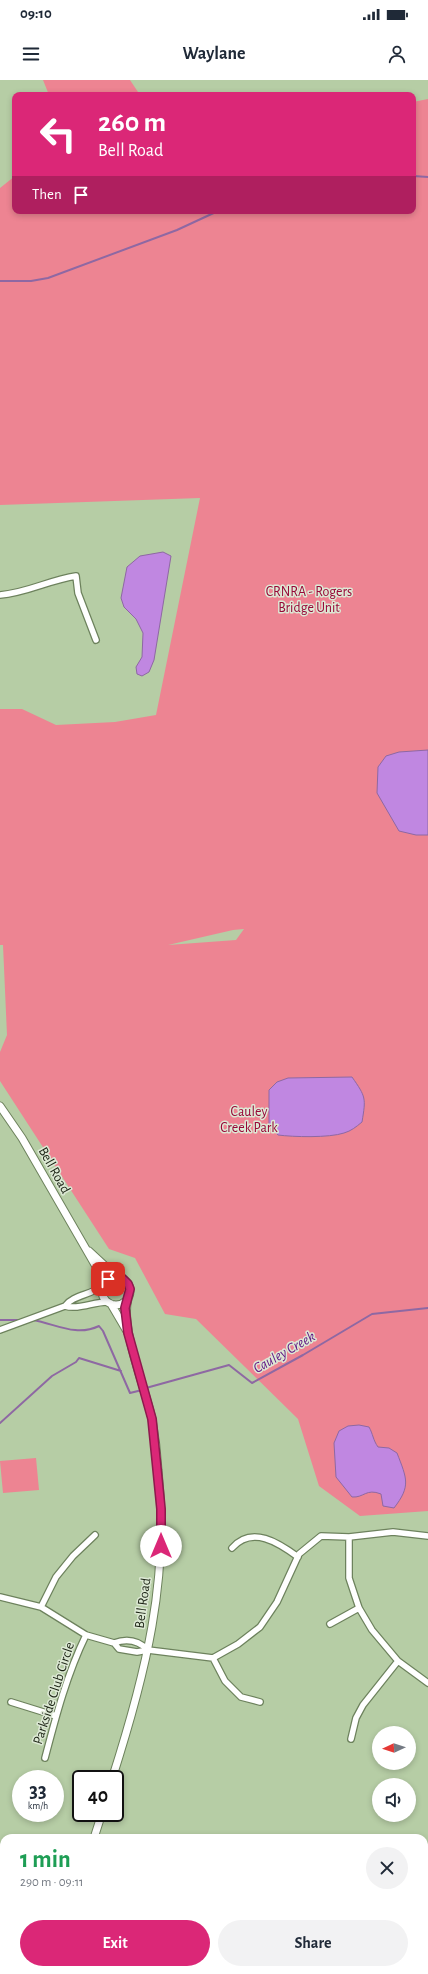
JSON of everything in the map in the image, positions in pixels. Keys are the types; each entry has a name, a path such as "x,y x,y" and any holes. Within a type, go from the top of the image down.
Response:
{"street":[{"path":"0,595 16,594 54,580 76,576 78,593 96,640"},
{"name":"Bell Road","path":"0,1106 22,1138 85,1248 104,1284 102,1295 109,1303 128,1333"},
{"name":"Bell Road","path":"85,1248 117,1277 122,1278 128,1284 130,1289 125,1308 128,1333 152,1419 161,1509 161,1558 157,1599 148,1650 133,1713 115,1770"},
{"path":"0,1330 65,1306 69,1300 94,1292 112,1277 117,1277"},
{"path":"65,1306 71,1308 98,1302 120,1304 128,1299"},
{"path":"114,1643 119,1649 137,1652 148,1650 213,1658 238,1644 260,1627 277,1602 298,1557 321,1536 349,1537 393,1532 428,1536"},
{"path":"41,1607 56,1577 73,1556 95,1536"},
{"path":"232,1548 238,1541 247,1538 260,1537 281,1544 298,1557"},
{"path":"349,1537 349,1578 359,1608 372,1630 398,1661 428,1683"},
{"path":"0,1597 41,1607 86,1635 114,1643 124,1640 140,1643 148,1650"},
{"path":"330,1624 359,1608"},
{"name":"Parkside Club Circle","path":"45,1758 56,1716 78,1651 86,1635"},
{"path":"213,1658 225,1681 241,1697 260,1702"},
{"path":"351,1740 356,1718 363,1705 398,1661"},
{"path":"11,1702 56,1716"},
{"path":"95,1834 99,1822"}],"green space":[{"path":"43,80 130,80 138,92 48,92"},
{"path":"428,99 428,1511 360,1516 319,1486 298,1419 196,1319 165,1314 135,1258 109,1249 0,1081 0,1052 7,1035 3,945 0,945 0,709 22,709 56,725 115,722 156,715 200,498 0,505 0,188 12,178 12,214 416,214 416,101","holes":["244,929 236,940 168,945 233,930"]},
{"path":"36,1458 39,1490 3,1493 0,1461"}],"shaded area":[{"path":"163,552 171,556 154,660 149,672 142,676 137,674 136,667 142,657 143,633 136,619 124,607 121,598 127,567 140,556"},
{"path":"428,750 428,835 416,835 399,831 377,793 378,767 386,756 399,752"},
{"path":"352,1077 364,1098 364,1108 362,1122 351,1130 329,1136 285,1136 278,1135 269,1124 269,1090 277,1082 288,1078"},
{"path":"359,1425 369,1427 378,1447 389,1448 397,1453 406,1482 403,1494 394,1508 383,1506 381,1494 376,1492 352,1497 336,1477 334,1443 339,1431 348,1426"}],"waterway":[{"path":"416,176 428,177"},
{"path":"0,281 31,281 48,278 177,230 212,214"},
{"name":"Cauley Creek","path":"146,1388 229,1365 252,1383 372,1314 428,1308"},
{"path":"0,1320 21,1320"},
{"path":"33,1320 74,1330 91,1329 99,1326 103,1331 130,1393 142,1390"},
{"name":"Cauley Creek","path":"0,1423 52,1376 76,1362 79,1358 121,1371"}],"route":[{"path":"108,1279 112,1277 122,1278 126,1281 130,1289 130,1294 125,1308 128,1333 152,1419 161,1509 161,1546"}],"park label":[{"name":"CRNRA - Rogers Bridge Unit","path":"309,600"},
{"name":"Cauley Creek Park","path":"249,1120"}]}
